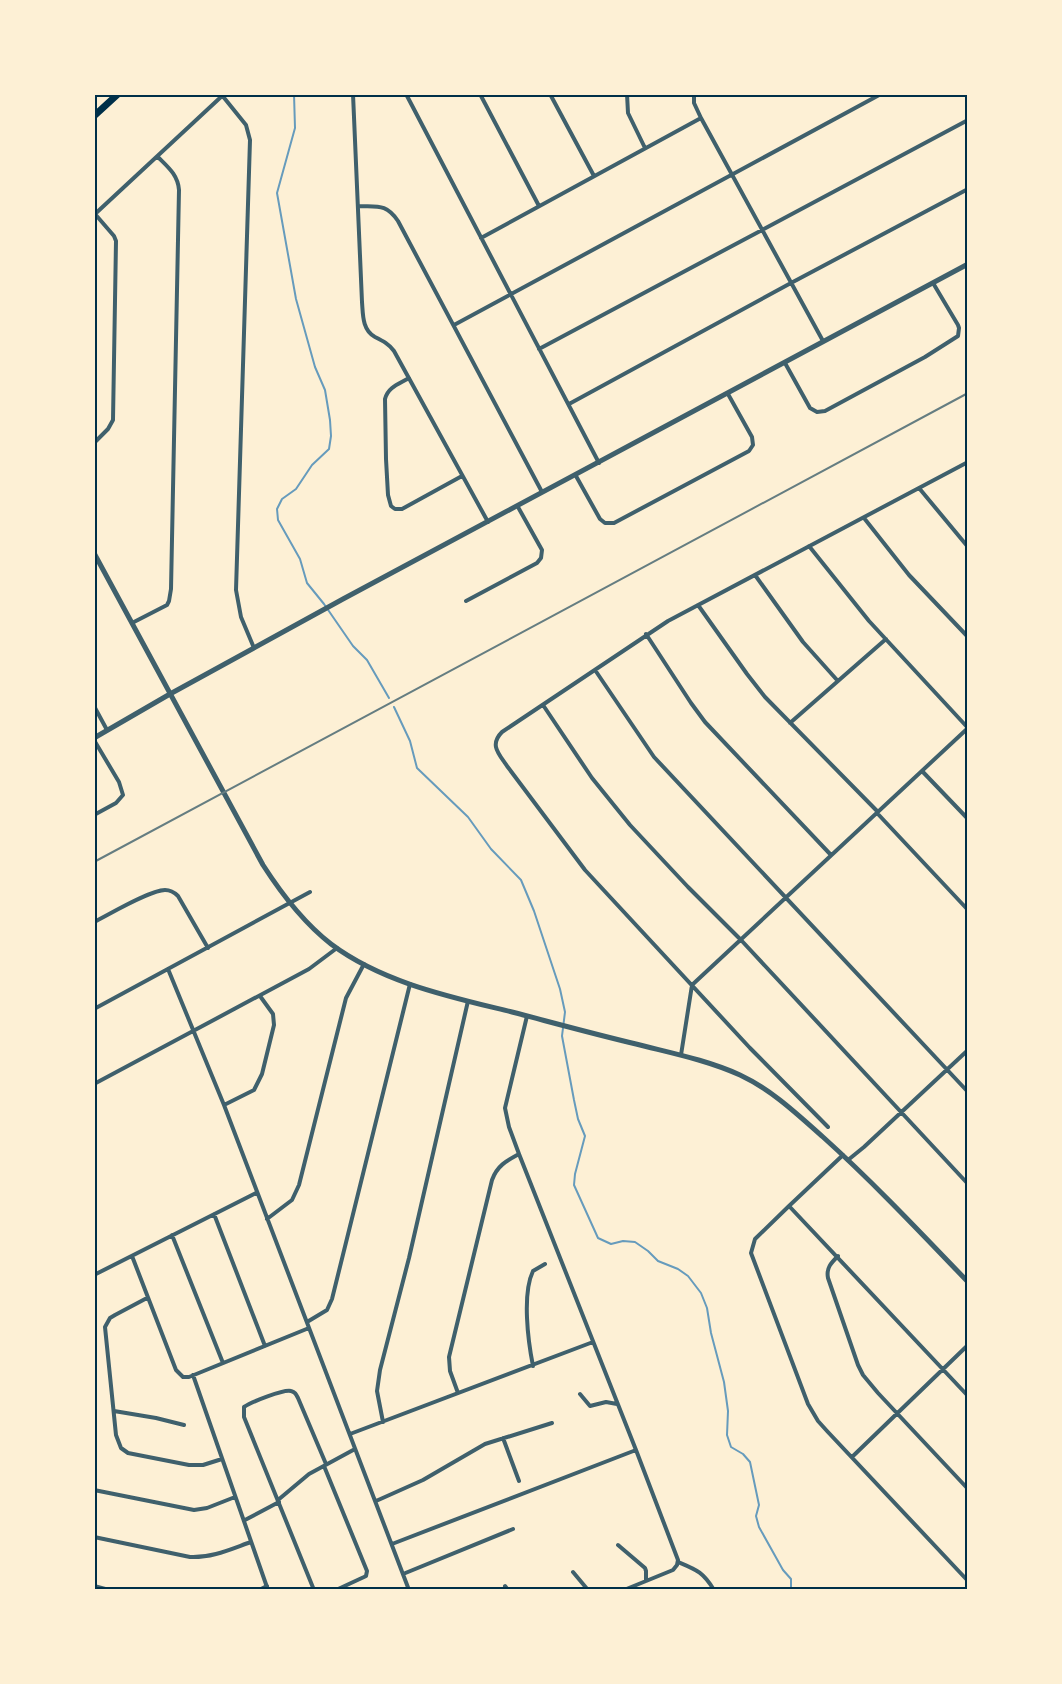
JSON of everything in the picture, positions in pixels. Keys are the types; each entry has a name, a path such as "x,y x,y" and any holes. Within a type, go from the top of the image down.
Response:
{"main road":[{"path":"94,116 118,94"}],"street":[{"path":"353,94 363,319 370,333 391,346 488,522"},
{"path":"406,94 599,463"},
{"path":"480,94 539,206"},
{"path":"550,94 594,176"},
{"path":"627,94 628,113 645,148"},
{"path":"694,94 694,103 701,118 823,341"},
{"path":"454,325 881,94"},
{"path":"94,443 108,429 112,420 116,242 114,236 95,215 222,95 246,125 250,140 236,591 241,617 254,648"},
{"path":"481,238 701,118"},
{"path":"539,349 968,120"},
{"path":"132,623 167,605 171,589 179,190 177,178 158,157"},
{"path":"569,404 968,189"},
{"path":"358,206 383,207 393,213 543,493"},
{"path":"94,815 116,803 123,795 119,782 94,739 107,730 343,599 968,264"},
{"path":"785,363 810,408 817,412 825,411 925,357 956,339 959,333 958,324 933,283"},
{"path":"409,378 392,387 386,399 386,459 388,495 391,506 395,509 402,509 462,476"},
{"path":"576,476 600,519 605,523 614,523 650,505 751,448 752,437 728,394"},
{"path":"828,1127 750,1048 574,857 500,756 495,743 502,732 646,634 698,604 968,462"},
{"path":"919,488 968,547"},
{"path":"466,601 537,563 541,558 541,548 518,507"},
{"path":"864,518 909,575 968,637"},
{"path":"681,1055 692,985 967,728 885,639 809,546"},
{"path":"94,553 262,865 308,923 337,948 364,964 410,984 681,1055 724,1069 759,1086 785,1104 843,1155 968,1282"},
{"path":"755,575 803,642 837,680"},
{"path":"698,604 754,684 968,910"},
{"path":"646,634 705,722 831,855"},
{"path":"790,723 885,639"},
{"path":"595,670 654,757 968,1092"},
{"path":"543,705 592,778 659,857 741,940 968,1184"},
{"path":"94,706 107,730"},
{"path":"922,771 968,819"},
{"path":"94,922 148,895 162,890 174,891 208,948"},
{"path":"94,1009 310,892"},
{"path":"94,1084 309,969 337,948"},
{"path":"267,1219 292,1200 299,1185 346,998 364,964"},
{"path":"168,969 224,1105 409,1590"},
{"path":"307,1322 327,1310 332,1299 410,984"},
{"path":"224,1105 254,1090 262,1074 274,1025 273,1014 260,996"},
{"path":"383,1422 377,1391 380,1370 409,1258 468,1001"},
{"path":"527,1016 505,1108 509,1127 677,1556 676,1568 670,1572 624,1590"},
{"path":"848,1160 968,1050"},
{"path":"458,1394 450,1371 449,1357 492,1180 501,1165 519,1154"},
{"path":"843,1155 755,1239 751,1248 752,1257 808,1404 818,1421 968,1581"},
{"path":"94,1275 256,1193"},
{"path":"789,1206 968,1396"},
{"path":"214,1214 265,1346"},
{"path":"172,1235 223,1363"},
{"path":"132,1256 177,1374 183,1377 309,1328"},
{"path":"838,1256 829,1266 827,1274 853,1354 863,1375 968,1489"},
{"path":"533,1366 528,1334 529,1286 533,1271 545,1264"},
{"path":"147,1298 110,1318 105,1328 117,1440 121,1448 128,1453 189,1465 202,1465 222,1459"},
{"path":"350,1434 593,1342"},
{"path":"851,1457 968,1345"},
{"path":"193,1375 267,1588 258,1590"},
{"path":"314,1590 243,1411 247,1405 287,1390 295,1393 298,1398 367,1571 366,1576 336,1590"},
{"path":"580,1394 590,1406 606,1401 617,1404"},
{"path":"114,1411 150,1416 184,1425"},
{"path":"375,1501 423,1480 485,1444 552,1423"},
{"path":"503,1438 519,1481"},
{"path":"245,1520 279,1501 309,1474 355,1449"},
{"path":"392,1544 636,1450"},
{"path":"94,1490 194,1510 207,1508 235,1497"},
{"path":"403,1574 513,1529"},
{"path":"94,1537 200,1558 251,1542"},
{"path":"618,1545 645,1568 645,1581"},
{"path":"678,1562 697,1570 714,1590"},
{"path":"573,1572 588,1590"},
{"path":"94,1586 109,1590"}],"waterway":[{"path":"294,94 295,128 277,193 296,299 315,367 325,390 331,436 329,449 312,465 296,489 282,499 277,509 278,520 300,559 307,583 353,646 367,660 389,698"},
{"path":"394,707 410,741 417,768 468,817 491,849 521,880 534,911 560,989 565,1012 562,1036 578,1119 585,1136 574,1185 598,1238 611,1244 623,1241 635,1242 658,1261 688,1276 701,1293 707,1308 724,1382 728,1411 727,1435 731,1447 743,1454 750,1462 759,1505 756,1516 759,1527 783,1570 791,1579 791,1590"}],"railway":[{"path":"94,862 968,393"}]}
